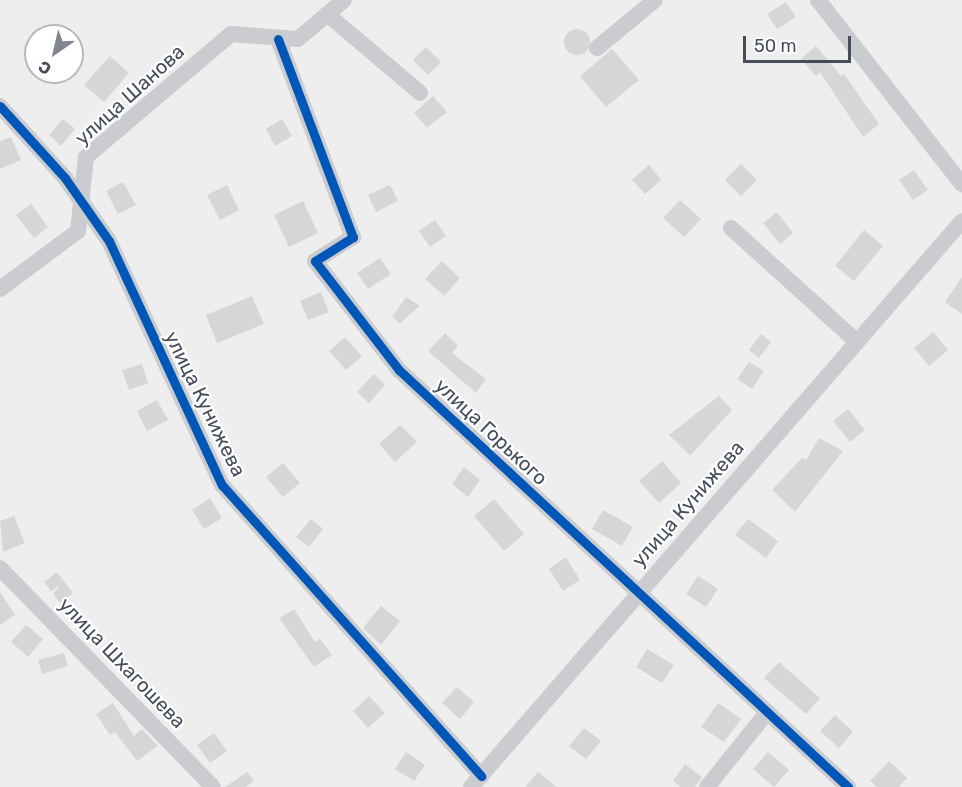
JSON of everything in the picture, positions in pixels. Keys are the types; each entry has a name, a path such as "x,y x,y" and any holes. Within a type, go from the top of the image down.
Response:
{"street":[{"name":"улица Шанова","path":"0,289 78,231 86,157 231,34 298,39 344,0"},
{"path":"597,48 654,0"},
{"path":"818,0 962,184"},
{"path":"327,14 420,93"},
{"name":"улица Горького","path":"278,39 353,237 315,261 399,370 766,714 848,787"},
{"name":"улица Кунижева","path":"0,106 81,201 109,241 222,485 476,781 962,221"},
{"path":"731,228 856,341"},
{"name":"улица Шхагошева","path":"0,568 213,787"},
{"path":"707,787 766,714"}],"building":[{"path":"786,2 796,17 777,29 767,14"},
{"path":"577,29 586,33 590,42 586,51 577,55 568,51 564,42 568,33"},
{"path":"816,46 841,76 844,74 879,124 863,137 820,72 816,76 801,59"},
{"path":"426,47 441,62 428,75 413,60"},
{"path":"612,49 639,80 606,107 580,76"},
{"path":"110,56 129,73 104,102 84,85"},
{"path":"433,96 447,112 427,128 414,113"},
{"path":"63,119 75,129 61,146 49,135"},
{"path":"282,119 292,136 275,146 266,129"},
{"path":"11,137 21,160 0,169 0,141"},
{"path":"741,164 757,180 741,196 725,180"},
{"path":"649,165 661,180 645,194 632,180"},
{"path":"914,170 928,190 913,200 899,180"},
{"path":"123,182 136,205 118,214 106,191"},
{"path":"227,185 239,210 220,220 207,195"},
{"path":"390,185 398,201 376,212 368,195"},
{"path":"680,200 701,219 684,237 663,218"},
{"path":"303,201 318,233 289,247 274,215"},
{"path":"31,204 48,227 34,238 16,215"},
{"path":"777,212 793,233 780,244 763,223"},
{"path":"435,220 446,236 430,247 419,231"},
{"path":"864,230 883,246 854,281 835,266"},
{"path":"380,258 391,274 368,289 357,273"},
{"path":"442,261 460,278 444,296 425,279"},
{"path":"962,277 962,314 945,302"},
{"path":"321,292 329,312 308,320 300,301"},
{"path":"252,296 264,324 217,343 206,315"},
{"path":"406,297 420,306 400,323 392,317"},
{"path":"933,332 948,350 929,366 914,348"},
{"path":"445,333 458,346 452,353 486,379 476,393 428,351"},
{"path":"761,334 771,342 759,358 749,350"},
{"path":"345,337 362,356 346,370 329,351"},
{"path":"749,362 764,371 752,389 737,379"},
{"path":"142,364 148,383 129,390 122,370"},
{"path":"374,374 385,385 369,403 357,392"},
{"path":"719,396 732,410 690,456 669,435"},
{"path":"157,400 168,420 147,431 137,411"},
{"path":"848,409 865,430 850,442 833,421"},
{"path":"400,425 417,442 395,462 379,444"},
{"path":"819,438 843,451 795,512 772,490 802,458 806,460"},
{"path":"662,461 681,483 659,503 639,481"},
{"path":"283,463 300,483 283,497 266,477"},
{"path":"464,467 480,480 468,497 452,484"},
{"path":"210,498 222,518 204,529 192,510"},
{"path":"494,499 524,534 504,551 474,516"},
{"path":"603,510 633,527 622,546 592,529"},
{"path":"14,516 25,543 3,552 0,521"},
{"path":"311,519 323,529 309,547 296,537"},
{"path":"748,519 778,541 766,558 735,535"},
{"path":"566,557 580,580 563,591 549,569"},
{"path":"57,572 73,593 60,603 53,594 61,584 51,591 44,582"},
{"path":"698,576 718,589 706,607 686,594"},
{"path":"0,592 15,615 0,625"},
{"path":"381,606 400,621 381,645 363,628"},
{"path":"294,609 315,642 320,639 332,655 314,667 279,618"},
{"path":"26,625 43,639 28,657 11,642"},
{"path":"647,649 674,665 662,683 636,667"},
{"path":"64,653 68,666 42,674 38,660"},
{"path":"779,662 820,698 806,714 764,678"},
{"path":"457,687 474,702 460,719 442,703"},
{"path":"369,696 385,713 368,728 353,711"},
{"path":"113,703 134,736 142,729 158,746 137,761 115,732 110,735 96,714"},
{"path":"718,703 741,719 724,742 701,727"},
{"path":"835,715 853,732 839,748 820,731"},
{"path":"584,728 601,741 586,759 569,746"},
{"path":"214,733 227,751 210,763 197,745"},
{"path":"406,752 425,765 414,781 395,769"},
{"path":"768,752 789,770 774,787 753,769"},
{"path":"889,761 907,778 899,787 877,787 870,781"},
{"path":"685,764 702,777 695,787 681,787 673,781"},
{"path":"247,772 254,781 245,787 225,787"},
{"path":"538,772 557,787 525,787"}],"cycle path":[{"path":"278,39 353,237 315,261 399,370 848,787"},
{"path":"0,106 65,178 109,241 222,485 481,776"}]}
